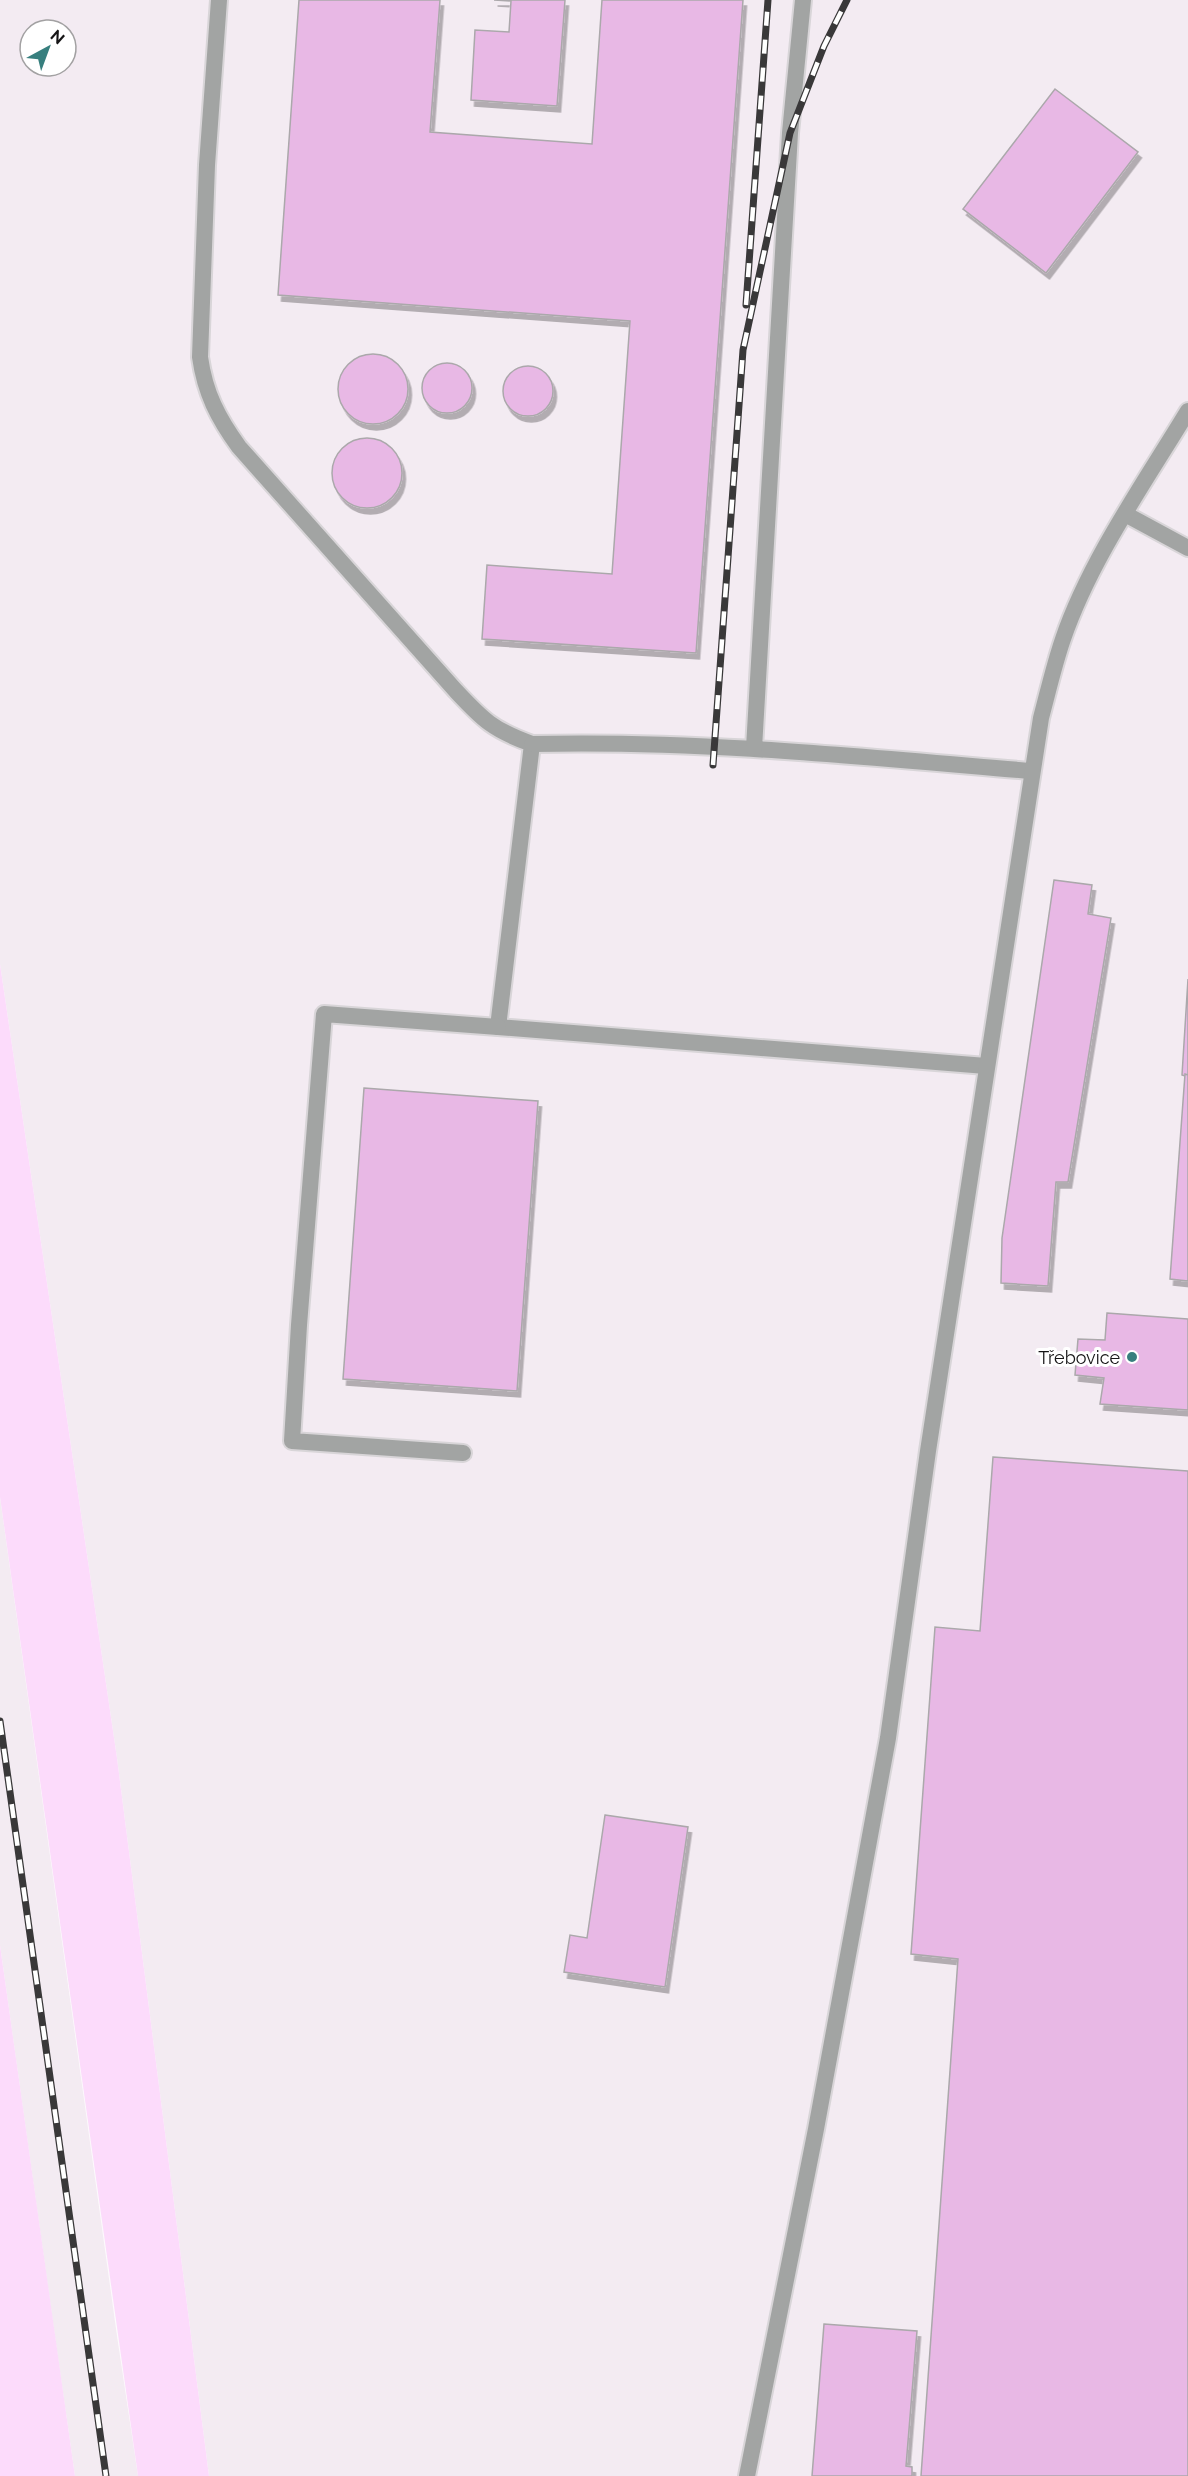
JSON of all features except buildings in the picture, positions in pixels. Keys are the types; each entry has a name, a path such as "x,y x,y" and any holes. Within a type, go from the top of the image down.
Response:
{"lane":[{"path":"219,0 207,165 200,357 204,381 212,405 239,447 481,718 503,734 532,744 578,743 754,748 1031,771"},
{"path":"754,748 790,133 803,0"},
{"path":"747,2476 823,2095 888,1738 986,1066 1041,718 1063,638 1086,588 1125,514 1188,411"},
{"path":"1125,514 1188,548"},
{"path":"498,1027 532,744"},
{"path":"463,1453 292,1441 324,1014 986,1066"}],"shaded area":[{"path":"0,0 1188,0 1188,2476 209,2476 117,1758 0,964"},
{"path":"0,964 117,1758 209,2476 138,2476 0,1497"},
{"path":"0,1497 138,2476 75,2476 56,2344 0,1945"},
{"path":"0,1945 75,2476 0,2476"}],"railway":[{"path":"746,305 768,0"},
{"path":"713,765 743,350 790,133 824,46 847,0"},
{"path":"0,1721 106,2476"}],"place":[{"name":"Třebovice","path":"1132,1357"}]}
